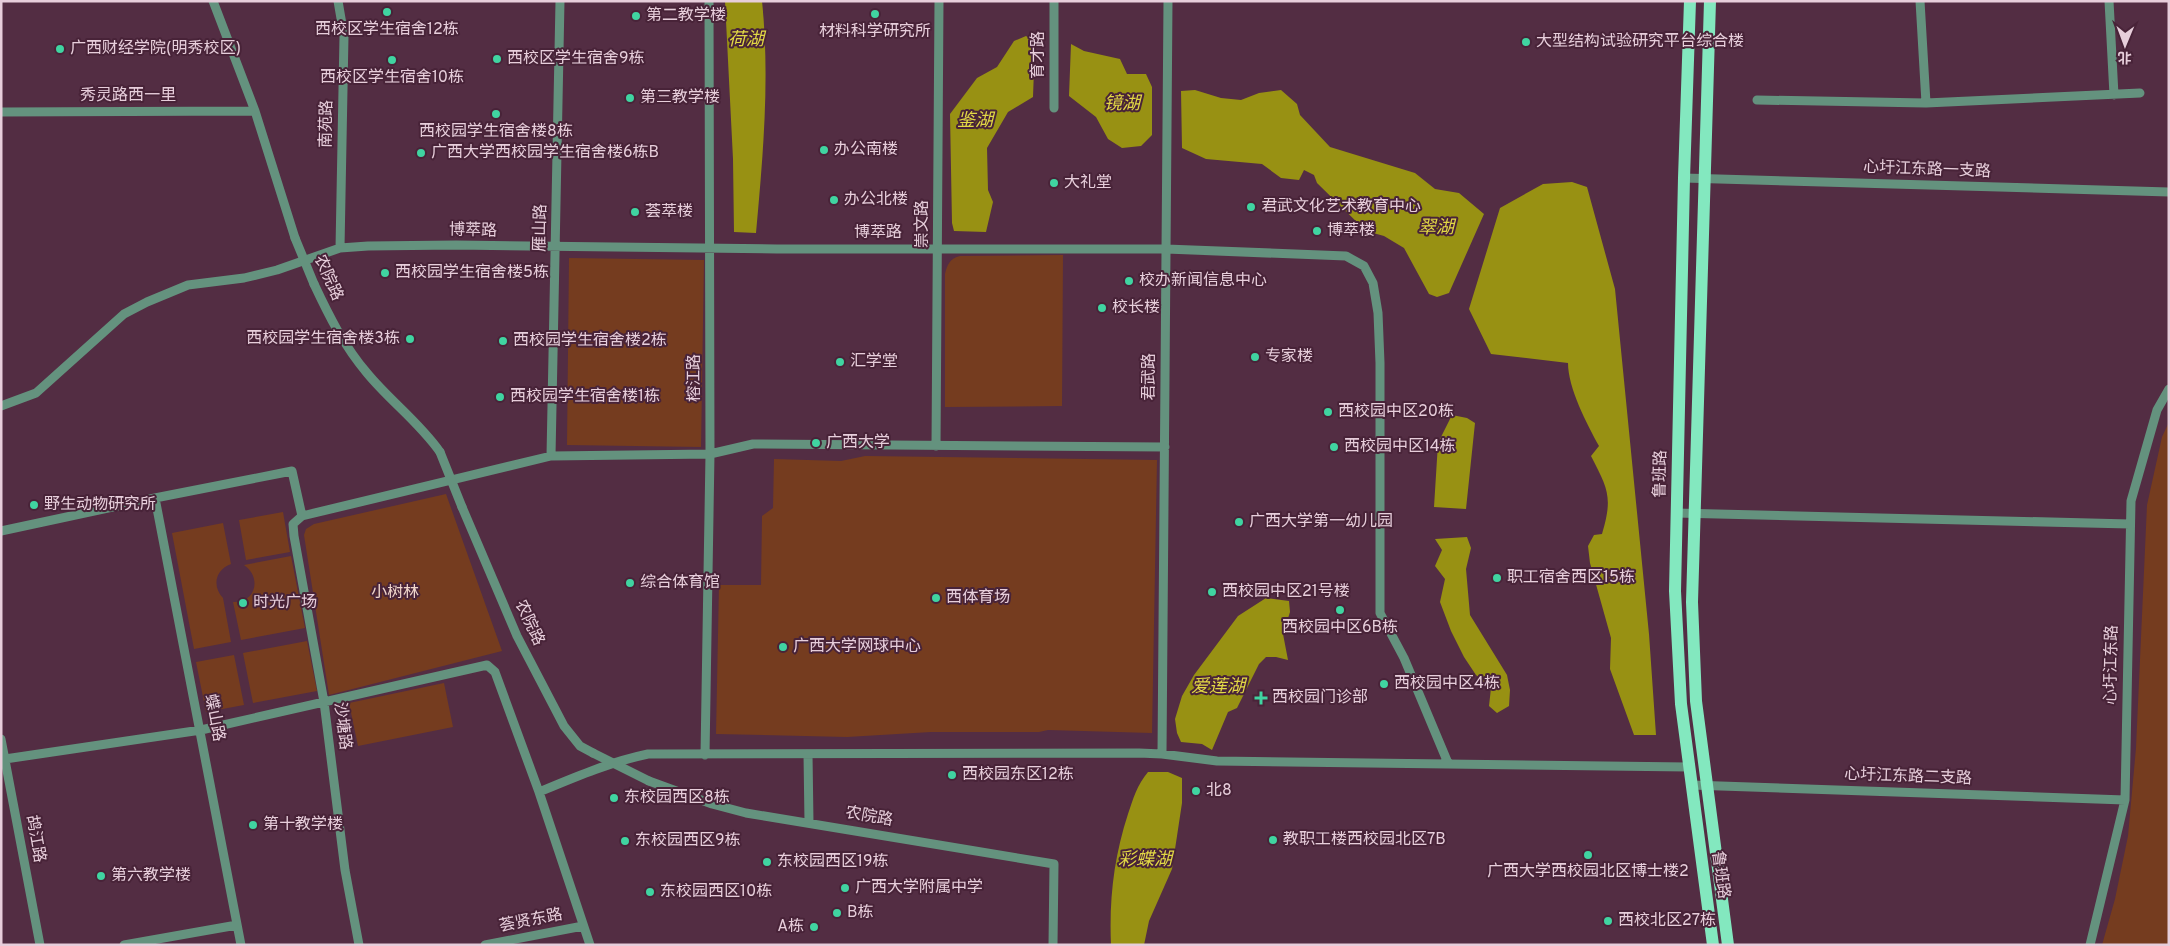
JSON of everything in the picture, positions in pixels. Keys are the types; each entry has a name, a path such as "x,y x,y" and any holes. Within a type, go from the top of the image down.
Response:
{"main road":[{"name":"鲁班路","path":"1690,1 1675,591 1681,704 1713,945"},
{"name":"鲁班路","path":"1710,1 1692,602 1696,701 1728,945"}],"street":[{"name":"农院路","path":"213,1 254,111 295,238 333,324 352,356 377,385 428,435 440,452 517,636 564,726 580,746 649,781 712,804 746,812 1054,864 1053,945"},
{"name":"南苑路","path":"338,1 344,36 340,248"},
{"name":"雁山路","path":"552,456 560,1"},
{"name":"榕江路","path":"705,755 710,454 709,1"},
{"name":"崇文路","path":"936,446 939,1"},
{"name":"育才路","path":"1054,1 1054,108"},
{"name":"君武路","path":"1162,754 1168,1"},
{"path":"1920,1 1926,103"},
{"path":"2109,1 2114,95"},
{"path":"1758,100 1926,103 2140,93"},
{"name":"秀灵路西一里","path":"1,112 254,111"},
{"name":"心圩江东路一支路","path":"1684,178 2169,192"},
{"name":"博萃路","path":"1,406 36,393 124,314 147,302 188,285 244,278 277,270 340,248 368,246 1166,249 1346,256 1364,266 1373,283 1378,313 1380,363 1380,613 1404,658 1448,764"},
{"name":"心圩江东路","path":"2090,945 2125,800 2131,501 2157,410 2169,389"},
{"path":"1,530 292,471 302,516 552,456 710,454 753,444 1164,447"},
{"name":"蝶山路","path":"155,498 241,945"},
{"path":"1676,514 2130,524"},
{"name":"沙塘路","path":"302,516 292,524 324,702 345,870 359,945"},
{"path":"5,759 201,730 487,665 494,672 539,792 590,945"},
{"name":"鸪江路","path":"1,739 40,945"},
{"path":"539,792 622,760 648,754 1162,754 1217,762 1688,767"},
{"path":"808,754 810,822"},
{"name":"心圩江东路二支路","path":"1691,785 2125,800"},
{"path":"124,945 237,925"},
{"name":"荟贤东路","path":"485,945 583,926"}],"green space":[{"path":"1063,255 1062,406 945,407 945,274 950,262 960,256"},
{"path":"569,258 704,260 701,447 567,445"},
{"path":"2169,422 2169,945 2102,945 2115,899 2128,836 2136,748 2147,505 2162,437"},
{"name":"西体育场","path":"865,456 1157,460 1152,733 1048,730 1039,732 931,732 847,737 716,734 719,585 761,585 762,516 773,508 774,459 841,461"},
{"name":"小树林","path":"446,494 502,651 329,695 304,535 306,529 314,524"},
{"path":"283,512 290,552 246,560 239,520"},
{"path":"223,523 231,564 221,570 216,584 223,598 231,642 194,649 172,533"},
{"path":"291,556 305,628 241,640 233,602 247,598 254,588 253,576 244,565"},
{"path":"307,641 317,691 253,703 243,653"},
{"path":"234,655 244,705 206,712 196,662"},
{"path":"444,683 453,727 358,746 349,703"}],"water":[{"name":"荷湖","path":"725,1 762,1 765,88 763,146 756,233 734,232 733,159"},
{"name":"鉴湖","path":"1026,36 1035,42 1033,97 1008,112 987,148 988,190 993,202 986,232 954,231 952,223 950,114 977,78 997,67 1014,41"},
{"name":"镜湖","path":"1071,44 1084,51 1120,59 1127,74 1146,74 1152,87 1152,135 1141,146 1122,148 1108,139 1096,117 1069,96"},
{"name":"翠湖","path":"1195,90 1221,98 1241,100 1259,93 1281,90 1297,104 1300,115 1330,147 1415,173 1435,189 1459,193 1484,214 1449,293 1437,297 1429,294 1404,248 1384,236 1366,231 1317,183 1314,175 1304,170 1299,180 1281,178 1262,164 1206,159 1182,148 1181,91"},
{"path":"1572,182 1587,187 1615,289 1649,634 1656,735 1634,735 1610,669 1611,638 1590,563 1588,546 1594,535 1602,534 1607,511 1607,494 1605,485 1591,456 1599,446 1575,394 1568,363 1491,354 1469,309 1500,208 1543,184"},
{"path":"1452,415 1467,418 1475,423 1466,509 1434,507 1438,443"},
{"path":"1467,537 1471,548 1466,569 1470,615 1507,675 1510,690 1509,706 1497,713 1489,706 1491,688 1476,675 1464,657 1451,631 1440,602 1445,579 1435,566 1442,550 1435,539"},
{"name":"爱莲湖","path":"1266,598 1289,601 1290,612 1283,634 1288,660 1266,657 1259,664 1237,708 1228,712 1212,750 1202,744 1181,742 1177,733 1175,719 1182,696 1194,675 1238,616"},
{"name":"彩蝶湖","path":"1148,772 1168,772 1182,778 1182,803 1172,869 1149,921 1144,945 1111,945 1112,895 1119,846 1134,798"}],"place":[{"name":"西校区学生宿舍12栋","path":"387,12"},
{"name":"材料科学研究所","path":"875,14"},
{"name":"第二教学楼","path":"636,16"},
{"name":"大型结构试验研究平台综合楼","path":"1526,42"},
{"name":"广西财经学院(明秀校区)","path":"60,49"},
{"name":"西校区学生宿舍9栋","path":"497,59"},
{"name":"西校区学生宿舍10栋","path":"392,60"},
{"name":"第三教学楼","path":"630,98"},
{"name":"西校园学生宿舍楼8栋","path":"496,114"},
{"name":"办公南楼","path":"824,150"},
{"name":"广西大学西校园学生宿舍楼6栋B","path":"421,153"},
{"name":"大礼堂","path":"1054,183"},
{"name":"办公北楼","path":"834,200"},
{"name":"君武文化艺术教育中心","path":"1251,207"},
{"name":"荟萃楼","path":"635,212"},
{"name":"博萃楼","path":"1317,231"},
{"name":"西校园学生宿舍楼5栋","path":"385,273"},
{"name":"校办新闻信息中心","path":"1129,281"},
{"name":"校长楼","path":"1102,308"},
{"name":"西校园学生宿舍楼3栋","path":"410,339"},
{"name":"西校园学生宿舍楼2栋","path":"503,341"},
{"name":"专家楼","path":"1255,357"},
{"name":"汇学堂","path":"840,362"},
{"name":"西校园学生宿舍楼1栋","path":"500,397"},
{"name":"西校园中区20栋","path":"1328,412"},
{"name":"广西大学","path":"816,443"},
{"name":"西校园中区14栋","path":"1334,447"},
{"name":"野生动物研究所","path":"34,505"},
{"name":"广西大学第一幼儿园","path":"1239,522"},
{"name":"职工宿舍西区15栋","path":"1497,578"},
{"name":"综合体育馆","path":"630,583"},
{"name":"西校园中区21号楼","path":"1212,592"},
{"name":"西体育场","path":"936,598"},
{"name":"时光广场","path":"243,603"},
{"name":"西校园中区6B栋","path":"1340,610"},
{"name":"广西大学网球中心","path":"783,647"},
{"name":"西校园中区4栋","path":"1384,684"},
{"name":"西校园门诊部","path":"1261,698"},
{"name":"西校园东区12栋","path":"952,775"},
{"name":"北8","path":"1196,791"},
{"name":"东校园西区8栋","path":"614,798"},
{"name":"第十教学楼","path":"253,825"},
{"name":"教职工楼西校园北区7B","path":"1273,840"},
{"name":"东校园西区9栋","path":"625,841"},
{"name":"广西大学西校园北区博士楼2","path":"1588,855"},
{"name":"东校园西区19栋","path":"767,862"},
{"name":"第六教学楼","path":"101,876"},
{"name":"广西大学附属中学","path":"845,888"},
{"name":"东校园西区10栋","path":"650,892"},
{"name":"B栋","path":"837,913"},
{"name":"西校北区27栋","path":"1608,921"},
{"name":"A栋","path":"814,927"}]}
